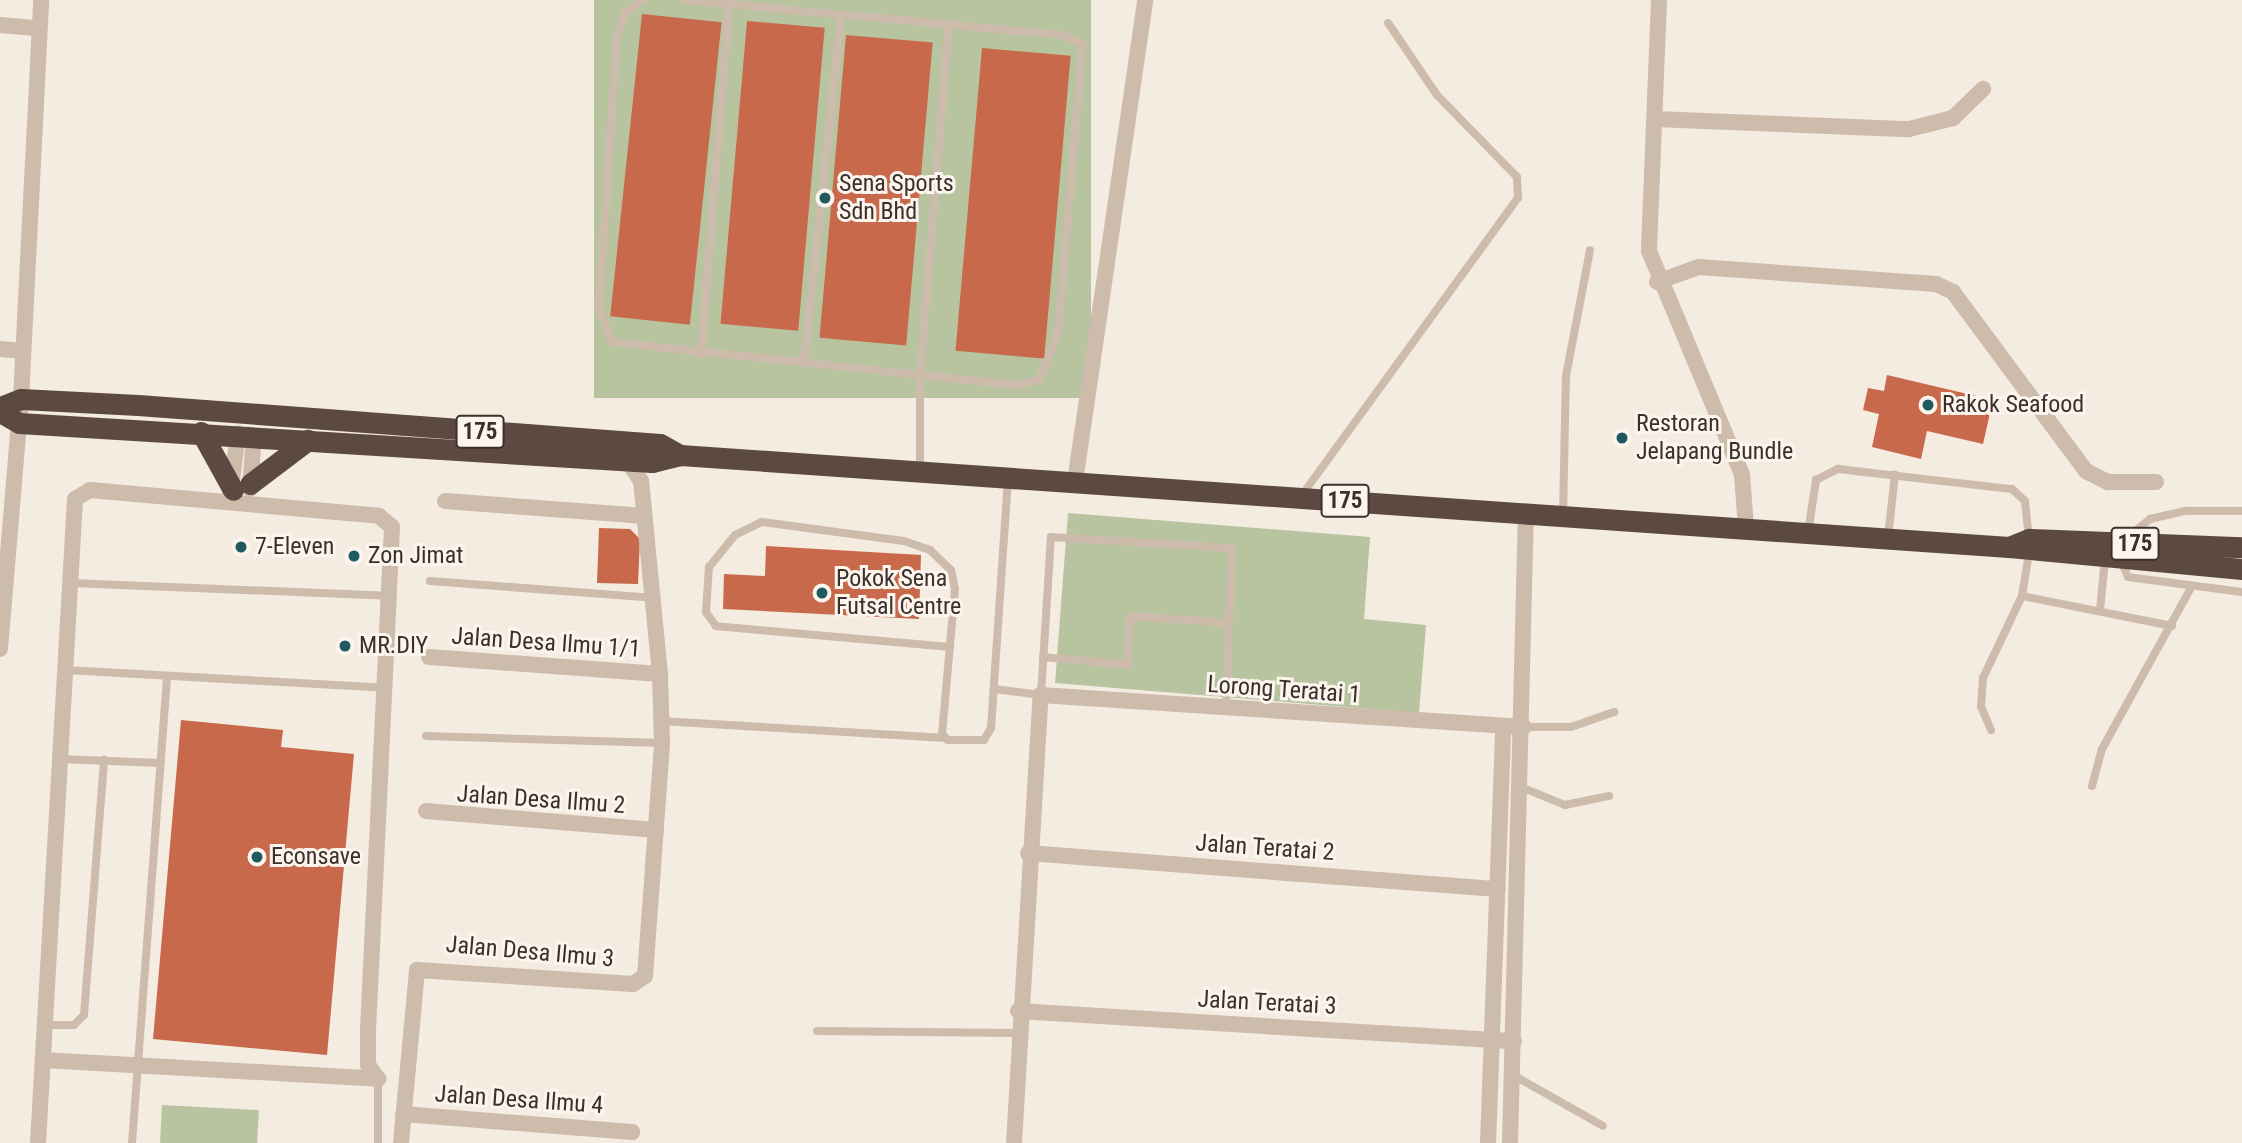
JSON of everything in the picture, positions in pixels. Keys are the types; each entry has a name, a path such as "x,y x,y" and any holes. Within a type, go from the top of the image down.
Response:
{"highway":[{"name":"175","path":"680,455 660,444 21,398 0,410 19,423 246,433 308,440 652,462 680,455 2022,546 2242,569"},
{"path":"228,412 246,433 276,416"},
{"path":"201,432 233,492 308,440"},
{"name":"175","path":"2116,554 2242,547"}],"street":[{"path":"0,649 21,398 41,0"},
{"path":"1075,482 1145,0"},
{"path":"1659,0 1649,251 1657,282 1742,474 1746,528"},
{"path":"0,25 38,27"},
{"path":"1655,119 1909,129 1952,118 1983,89"},
{"path":"1657,282 1699,267 1936,284 1953,292 2087,471 2108,482 2156,482"},
{"path":"0,349 22,351"},
{"path":"233,492 246,433"},
{"path":"627,460 641,481 657,598 662,743 656,830"},
{"path":"641,481 652,462"},
{"path":"233,492 272,508 384,519 396,534 368,1030 368,1065 378,1079"},
{"path":"38,1143 75,499 82,494 233,492 254,498 272,508"},
{"path":"445,501 645,516"},
{"path":"1510,1143 1524,727 1526,513"},
{"name":"Jalan Desa Ilmu 1/1","path":"429,657 660,674"},
{"path":"1014,1143 1018,1011 1041,695"},
{"name":"Lorong Teratai 1","path":"1041,695 1524,727"},
{"path":"1488,1143 1503,726"},
{"name":"Jalan Desa Ilmu 2","path":"426,811 656,830"},
{"name":"Jalan Desa Ilmu 3","path":"403,1114 415,972 428,967 643,980 656,830"},
{"name":"Jalan Teratai 2","path":"1028,853 1498,889"},
{"name":"Jalan Teratai 3","path":"1018,1011 1514,1041"},
{"path":"43,1060 378,1079"},
{"path":"401,1143 403,1114"},
{"name":"Jalan Desa Ilmu 4","path":"403,1114 635,1137"}],"lane":[{"path":"643,0 624,14 617,35 601,324 612,342 624,347 1027,386 1046,371 1058,334 1086,52 1070,36 684,0"},
{"path":"701,355 729,4"},
{"path":"804,363 841,15"},
{"path":"1300,498 1518,198 1517,177 1437,96 1388,23"},
{"path":"920,471 920,375 949,24"},
{"path":"1563,516 1566,376 1591,250"},
{"path":"1808,533 1808,506 1826,471 1895,474 2012,489 2025,501 2022,596 1983,678 1981,707 1991,730"},
{"path":"1888,538 1895,474"},
{"path":"661,721 945,738 987,738 994,689 1008,478"},
{"path":"2100,610 2116,554 2150,519 2186,511 2242,511"},
{"path":"945,738 954,579 943,559 919,545 762,522 735,535 709,568 706,612 716,626 950,647"},
{"path":"994,689 1041,695 1052,537 1232,548 1226,709"},
{"path":"2116,554 2128,577 2242,592"},
{"path":"430,581 657,598"},
{"path":"71,583 392,596"},
{"path":"2092,786 2102,749 2192,586"},
{"path":"2022,596 2172,626"},
{"path":"1043,657 1128,665 1130,616 1230,623"},
{"path":"65,670 387,688"},
{"path":"131,1143 167,677"},
{"path":"1524,727 1571,727 1614,712"},
{"path":"426,736 662,743"},
{"path":"60,759 160,763"},
{"path":"45,1025 74,1025 84,1015 104,760"},
{"path":"1521,787 1565,805 1609,796"},
{"path":"817,1031 1017,1033"},
{"path":"1513,1075 1603,1126"},
{"path":"378,1079 378,1143"}],"green space":[{"name":"Sena Sports Sdn Bhd","path":"594,0 1091,0 1091,398 594,398"},
{"path":"1068,513 1370,537 1364,619 1426,625 1419,713 1055,683"},
{"path":"162,1105 259,1110 257,1143 160,1143"}],"building":[{"path":"642,14 722,22 690,325 610,316"},
{"path":"747,21 825,28 798,331 721,324"},
{"path":"846,35 933,43 906,345 820,338"},
{"path":"982,48 1071,56 1044,359 956,351"},
{"name":"Rakok Seafood","path":"1887,375 1993,400 1983,444 1927,431 1921,459 1872,447 1879,414 1863,410 1868,388 1884,391"},
{"path":"599,528 630,529 640,539 638,584 597,583"},
{"name":"Pokok Sena Futsal Centre","path":"766,546 921,555 919,619 723,609 724,574 765,576"},
{"name":"Econsave","path":"181,720 283,730 281,747 354,754 327,1055 153,1039"}],"place":[{"name":"Sena Sports Sdn Bhd","path":"825,198"},
{"name":"Rakok Seafood","path":"1928,405"},
{"name":"Restoran Jelapang Bundle","path":"1622,438"},
{"name":"7-Eleven","path":"241,547"},
{"name":"Zon Jimat","path":"354,556"},
{"name":"Pokok Sena Futsal Centre","path":"822,593"},
{"name":"MR.DIY","path":"345,646"},
{"name":"Econsave","path":"257,857"}]}
